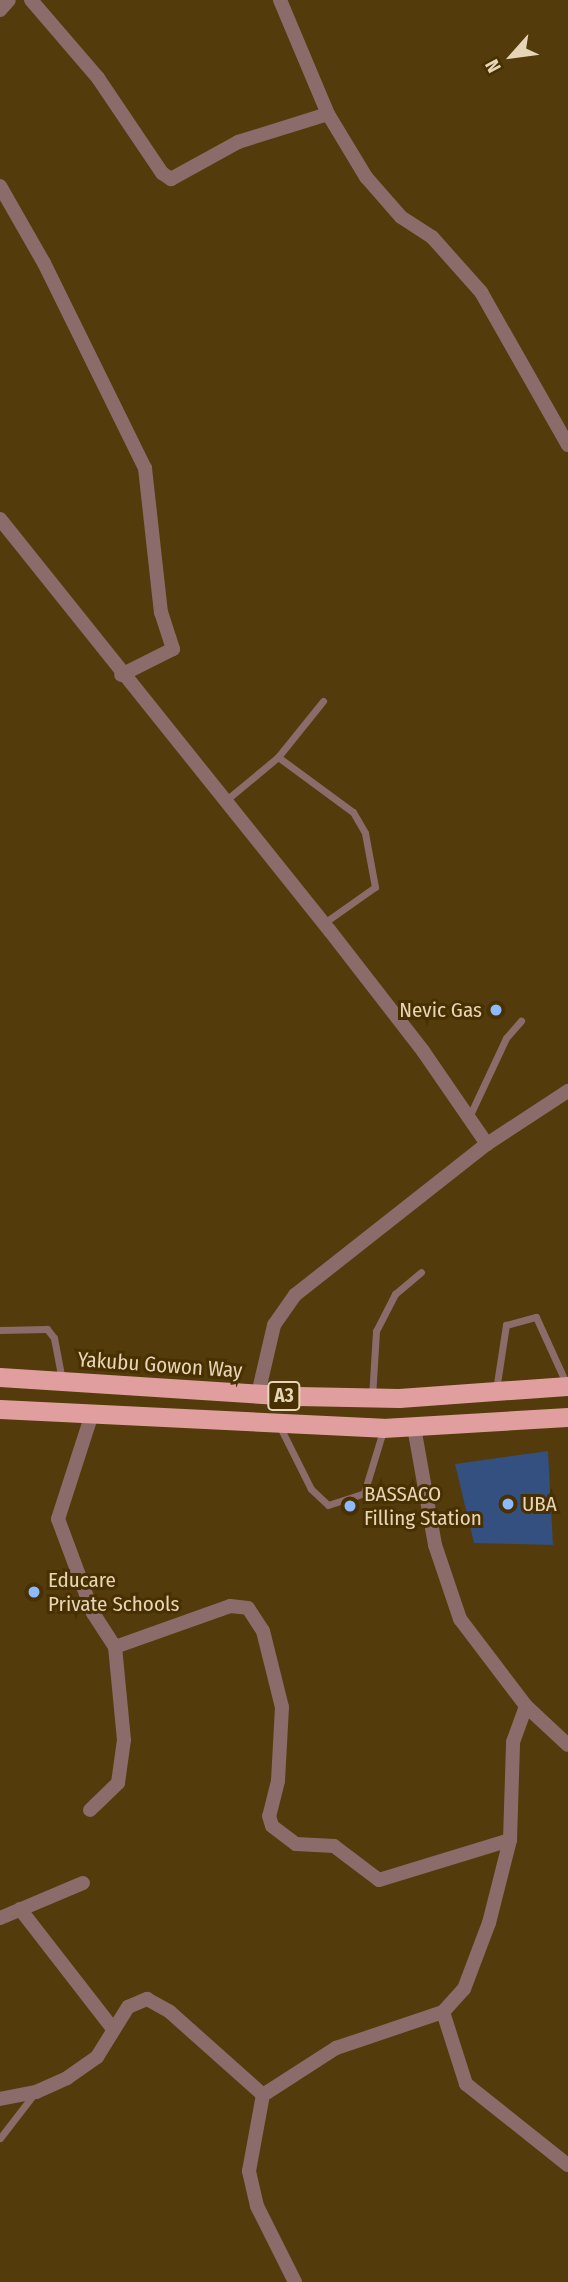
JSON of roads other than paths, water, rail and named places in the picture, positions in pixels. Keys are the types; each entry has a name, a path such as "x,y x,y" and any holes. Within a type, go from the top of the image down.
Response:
{"highway":[{"name":"Yakubu Gowon Way","path":"0,1377 258,1394 372,1398 495,1393 567,1386"},
{"name":"A3","path":"0,1409 280,1426 383,1428 568,1417"}],"street":[{"path":"0,10 9,0"},
{"path":"31,0 98,78 162,173 171,179 238,142 328,114"},
{"path":"280,0 328,114 366,177 401,217 432,237 481,292 568,445"},
{"path":"0,186 44,263 145,468 161,612 173,649 121,674"},
{"path":"0,519 121,674 323,923 487,1144"},
{"path":"258,1394 274,1325 295,1295 487,1144 568,1091"},
{"path":"90,1810 118,1783 124,1740 115,1647 93,1613 58,1519 92,1415"},
{"path":"414,1427 447,1591 476,1644 526,1706 568,1745"},
{"path":"115,1647 230,1606 248,1608 262,1631 282,1707 278,1781 269,1816 272,1826 296,1844 334,1846 379,1880 510,1840"},
{"path":"295,2282 257,2206 249,2171 263,2095 336,2048 443,2012 464,1989 489,1923 510,1840 513,1742 526,1706"},
{"path":"0,1918 83,1883"},
{"path":"20,1909 113,2029"},
{"path":"0,2099 36,2092 67,2078 97,2057 128,2007 147,1999 170,2012 263,2095"},
{"path":"443,2012 467,2084 568,2165"}],"lane":[{"path":"224,801 278,757 323,701"},
{"path":"278,757 353,812 365,833 375,887 323,923"},
{"path":"469,1118 506,1038 521,1021"},
{"path":"372,1398 376,1331 395,1294 421,1272"},
{"path":"495,1393 506,1325 537,1317 567,1386"},
{"path":"0,1330 47,1329 54,1338 62,1381"},
{"path":"280,1426 310,1489 328,1505 356,1499 369,1486 383,1428"},
{"path":"0,2138 36,2092"}],"place":[{"name":"Nevic Gas","path":"496,1010"},
{"name":"UBA","path":"508,1504"},
{"name":"BASSACO Filling Station","path":"350,1506"},
{"name":"Educare Private Schools","path":"34,1592"}]}
